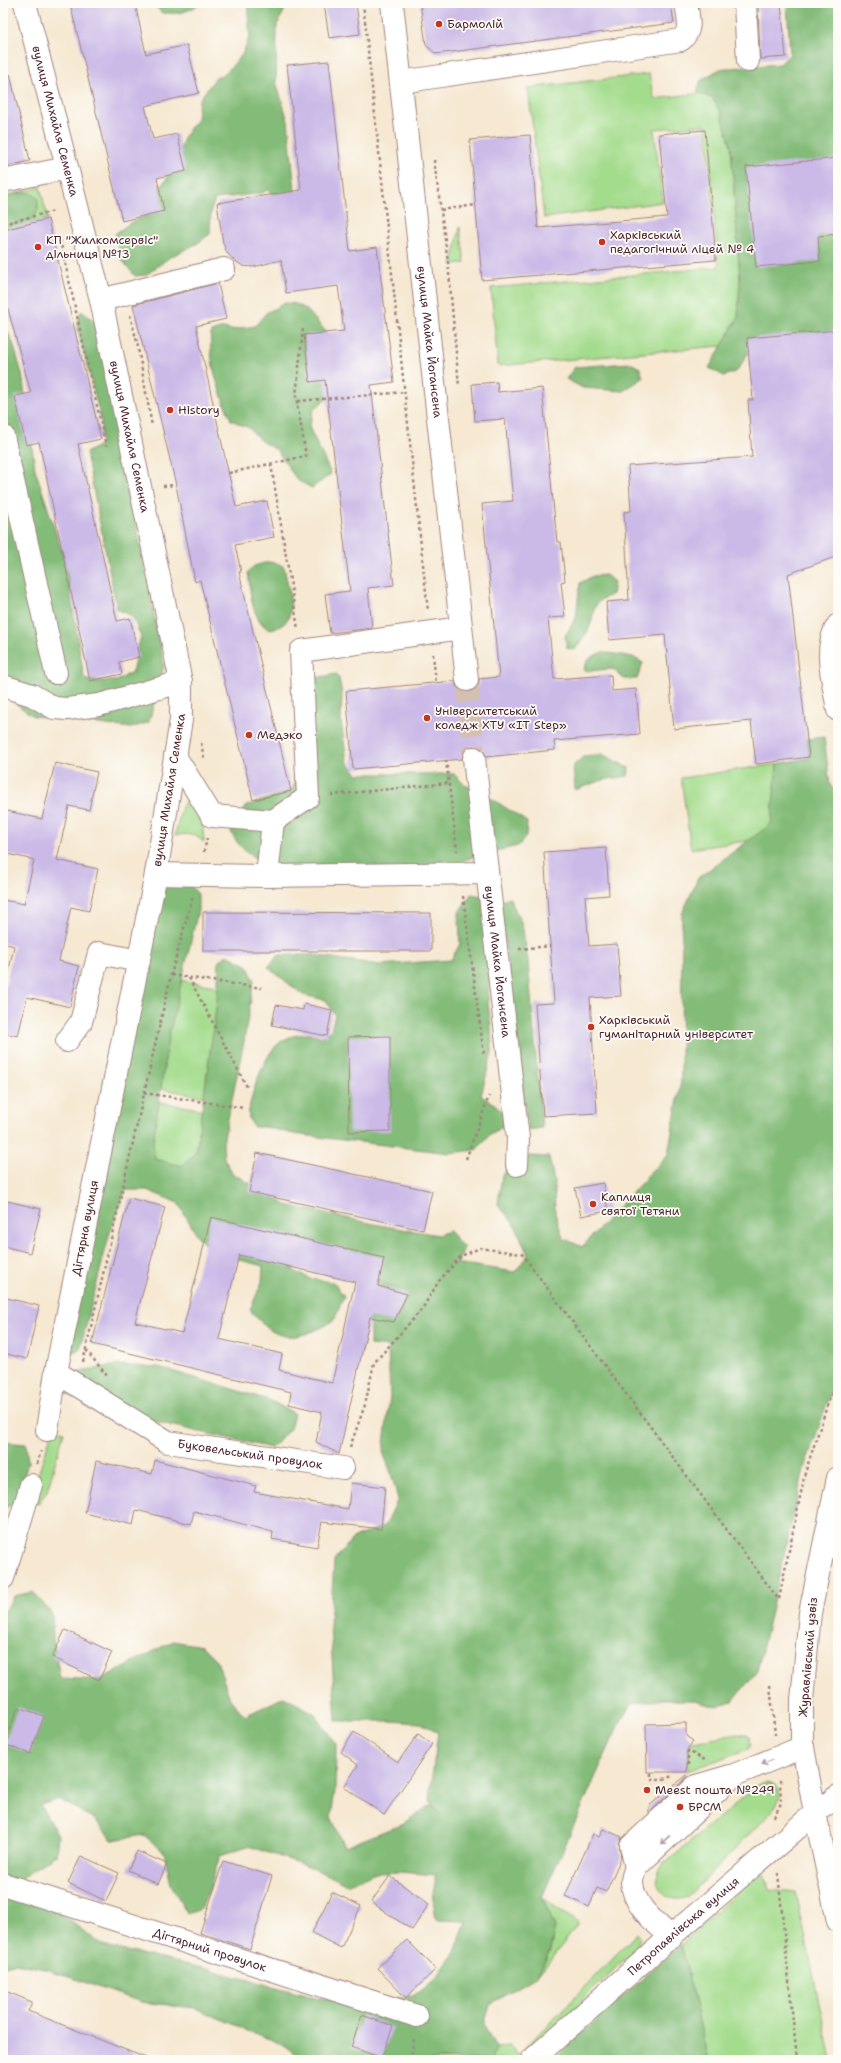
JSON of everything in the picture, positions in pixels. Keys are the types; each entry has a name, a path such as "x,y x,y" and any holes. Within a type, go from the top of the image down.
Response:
{"street":[{"name":"вулиця Михайля Семенка","path":"25,3 100,300 181,682 181,720 156,874"},
{"name":"вулиця Майка Йогансена","path":"392,3 467,680"},
{"path":"401,82 681,40 688,34 686,3"},
{"path":"745,3 748,60"},
{"path":"3,181 45,171 67,168"},
{"path":"100,300 224,269"},
{"path":"3,436 56,673"},
{"path":"838,625 834,631 830,648 838,710"},
{"path":"175,756 212,816 273,821 308,797 301,651 461,628"},
{"path":"3,686 32,694 54,708 67,709 99,705 181,682"},
{"name":"вулиця Майка Йогансена","path":"474,758 486,873 518,1138 517,1164"},
{"path":"267,876 273,821"},
{"path":"156,874 267,876 486,873"},
{"name":"Дігтярна вулиця","path":"47,1430 56,1372 156,874"},
{"path":"67,1041 81,1022 99,953 139,961"},
{"name":"Буковельський провулок","path":"56,1372 168,1442 343,1468"},
{"name":"Журавлівський узвіз","path":"838,1478 810,1613 802,1700 803,1747 815,1813 838,1921"},
{"path":"3,1578 31,1485"},
{"path":"671,1937 644,1910 635,1897 632,1882 636,1867 734,1776 803,1747"},
{"name":"Петропавлівська вулиця","path":"532,2060 671,1937 815,1813 838,1796"},
{"name":"Дігтярний провулок","path":"3,1884 417,2016"}],"path":[{"path":"363,3 436,683"},
{"path":"45,171 56,219"},
{"path":"441,210 476,205"},
{"path":"3,224 54,212"},
{"path":"59,235 108,451"},
{"path":"229,473 306,456 296,396 303,328"},
{"path":"298,401 405,392"},
{"path":"271,464 301,651"},
{"path":"446,760 484,1060"},
{"path":"308,797 449,783"},
{"path":"518,949 550,946"},
{"path":"170,975 262,988"},
{"path":"189,978 247,1087"},
{"path":"466,1159 489,1098 488,1090"},
{"path":"144,1093 244,1108"},
{"path":"343,1468 365,1405 374,1363 422,1309 439,1281 461,1256 480,1248 522,1254 778,1600 805,1473 838,1373"},
{"path":"31,1485 47,1430"},
{"path":"688,1751 688,1772"},
{"path":"778,1869 797,2060"}],"green space":[{"path":"152,3 200,3 187,11 162,13"},
{"path":"247,3 288,3 277,25 276,82 288,121 297,211 280,207 269,189 262,193 215,199 211,210 210,234 196,244 170,257 146,275 135,276 121,259 115,234 130,223 148,215 152,200 175,166 185,135 197,119 199,100 217,76 223,76 242,55 250,36"},
{"path":"787,3 838,3 838,330 755,342 737,371 724,376 709,368 738,318 740,279 731,146 721,112 712,98 697,92 701,80 720,69 780,64 790,54"},
{"path":"649,74 654,99 700,93 712,98 721,112 731,146 740,279 738,318 731,327 732,345 498,366 491,288 719,267 706,125 654,129 663,202 544,218 528,88"},
{"path":"40,187 48,219 3,230 3,197"},
{"path":"19,193 31,193 38,198 38,210 33,219 3,227 3,197"},
{"path":"460,227 465,263 452,264"},
{"path":"285,303 296,304 307,310 327,333 338,386 313,411 309,427 331,474 312,488 297,480 277,450 261,441 249,428 231,420 216,377 211,355 211,332 223,328 232,330 255,326 266,313"},
{"path":"81,311 97,323 164,666 149,722 131,728 33,716 11,700 3,676 3,328 6,329 13,343 22,374 35,469 65,561 84,678 90,681 117,681 132,672 141,636 132,616 117,609 86,453 101,444 101,420 77,325"},
{"path":"630,363 640,368 643,378 623,391 583,388 566,379 575,367"},
{"path":"268,562 277,563 284,567 291,606 286,622 279,627 268,629 258,618 252,604 248,572 254,566"},
{"path":"606,575 614,582 612,594 605,597 595,607 589,629 575,650 567,648 565,636 576,618 580,583 593,576"},
{"path":"603,652 633,657 643,663 637,679 624,679 613,669 584,671 590,658"},
{"path":"336,674 339,679 342,693 341,721 347,761 357,774 454,774 465,785 488,796 527,822 526,837 518,846 478,855 447,867 276,869 244,850 231,832 246,806 291,791 305,752 315,678"},
{"path":"824,737 830,785 836,792 838,792 838,1372 804,1469 757,1671 732,1702 717,1707 690,1700 656,1700 631,1704 618,1726 542,1897 555,1927 550,1950 537,1976 490,2004 484,2025 496,2048 492,2060 303,2060 285,2046 195,2008 141,2002 49,1970 15,1963 3,1967 3,1614 14,1596 33,1592 52,1614 53,1638 60,1678 99,1680 173,1641 202,1646 217,1661 230,1699 245,1716 284,1697 314,1713 336,1744 335,1791 331,1817 345,1847 402,1824 431,1805 439,1814 429,1799 438,1732 421,1723 390,1721 336,1721 330,1625 334,1561 353,1538 385,1526 398,1499 391,1473 383,1452 390,1396 388,1347 370,1345 370,1289 351,1266 290,1269 311,1279 333,1282 344,1296 336,1316 327,1324 305,1334 286,1336 278,1334 271,1331 264,1325 250,1310 262,1282 263,1266 213,1253 198,1237 178,1203 147,1190 126,1190 110,1232 80,1349 73,1352 67,1341 160,893 172,880 183,878 198,894 198,910 168,1040 153,1143 155,1159 182,1166 196,1152 217,1001 219,961 227,955 247,965 254,980 244,1041 223,1143 224,1158 232,1173 286,1205 379,1225 438,1235 449,1231 464,1248 457,1264 515,1272 528,1255 516,1227 498,1204 502,1175 529,1156 549,1157 554,1181 555,1213 563,1238 582,1247 668,1154 681,1081 682,914 698,878 771,824 777,764 809,758 807,739","holes":["59,1799 94,1819 112,1840 144,1835 164,1852 171,1884 187,1914 201,1909 211,1885 220,1855 248,1846 311,1867 347,1885 373,1873 400,1872 436,1875 432,1892 436,1920 466,1921 455,1952 436,1978 414,1996 351,2004 310,1996 211,1970 104,1946 48,1905 20,1880 35,1868 56,1855 58,1835 40,1805"]},
{"path":"602,754 629,768 628,776 603,780 575,790 573,766 584,756"},
{"path":"777,764 787,835 691,849 681,778"},
{"path":"187,798 191,799 202,820 204,842 193,834 175,835 182,807"},
{"path":"471,894 482,896 490,928 488,1004 492,1052 481,1096 496,1105 504,1114 502,1127 489,1135 476,1150 449,1153 294,1134 266,1127 254,1127 249,1119 250,1102 262,1068 272,1050 282,1041 293,1036 311,1034 322,1037 331,1030 335,1015 326,1000 303,995 268,967 279,955 313,955 379,965 451,960 460,944 459,912"},
{"path":"509,897 522,924 528,961 542,1128 528,1130 500,905 504,899"},
{"path":"175,979 238,990 219,1099 156,1088"},
{"path":"154,1101 215,1112 202,1182 141,1171"},
{"path":"116,1365 158,1367 269,1400 294,1413 290,1429 271,1448 140,1418 64,1393 63,1381 75,1373"},
{"path":"53,1428 64,1432 47,1491 38,1504 34,1488"},
{"path":"3,1442 26,1444 28,1462 16,1501 3,1510"},
{"path":"737,1734 750,1736 751,1745 748,1749 687,1771 687,1750 693,1741"},
{"path":"767,1782 776,1786 780,1793 780,1798 773,1810 688,1897 680,1899 673,1898 662,1892 658,1886 657,1879 663,1865 758,1785"},
{"path":"762,1869 770,1889 796,1892 831,2060 708,2060 681,1944"},
{"path":"542,1897 579,1924 537,1976 550,1950 555,1927"},
{"path":"637,1933 640,1938 635,1949 549,2033 517,2060 492,2060 496,2048 510,2046 518,2055"},
{"path":"681,1944 708,2060 552,2060"}],"building":[{"path":"70,3 135,3 146,54 187,45 199,93 145,106 153,139 177,134 186,171 157,178 164,211 122,221"},
{"path":"324,3 356,3 360,34 329,38"},
{"path":"420,3 671,3 674,23 436,54 426,45"},
{"path":"758,3 781,3 786,57 760,59"},
{"path":"329,61 350,251 377,247 394,382 371,385 394,585 368,588 372,628 330,633 325,594 350,591 325,380 310,382 304,335 344,331 338,286 286,293 281,260 253,267 243,266 235,261 227,253 223,243 217,203 301,190 287,65"},
{"path":"10,74 30,161 3,167 3,75"},
{"path":"705,130 716,260 482,280 470,140 530,135 538,228 667,217 659,134"},
{"path":"838,158 838,234 818,236 820,261 756,267 746,167"},
{"path":"48,219 101,439 78,444 117,621 130,618 139,657 119,662 122,674 90,681 39,442 26,445 15,396 31,393 6,302 3,302 3,230"},
{"path":"218,283 226,319 196,326 236,507 267,501 274,537 235,545 241,572 239,572 291,791 253,800 200,580 195,582 176,485 133,305"},
{"path":"838,330 838,556 788,574 809,757 756,764 751,721 674,729 665,635 609,640 606,602 629,600 624,512 631,511 628,466 752,457 748,400 753,400 747,338"},
{"path":"497,382 498,392 542,388 557,542 561,542 565,581 561,582 565,617 548,618 554,679 611,675 612,691 636,689 640,734 554,741 555,750 486,757 484,751 479,747 472,746 467,748 463,753 462,759 353,769 346,691 455,681 457,688 462,692 468,692 475,690 479,685 479,679 499,677 482,504 513,501 505,419 475,421 472,384"},
{"path":"55,763 97,772 89,810 69,806 57,860 98,869 89,911 71,907 59,961 79,966 70,1007 27,997 18,1036 3,1033 3,997 14,946 3,943 3,900 24,904 34,860 3,853 3,810 42,819"},
{"path":"606,848 609,895 585,897 589,946 617,944 621,996 590,998 597,1113 543,1116 535,1004 554,1003 544,852"},
{"path":"203,912 431,913 431,951 203,951"},
{"path":"304,1004 332,1010 327,1036 272,1025 276,1005 303,1010"},
{"path":"390,1036 390,1131 349,1132 348,1037"},
{"path":"257,1153 432,1191 423,1230 249,1192"},
{"name":"Каплиця святої Тетяни","path":"603,1183 608,1211 581,1216 575,1188"},
{"path":"129,1198 165,1207 135,1322 182,1333 211,1217 384,1258 378,1286 407,1294 394,1322 370,1317 339,1454 316,1442 322,1412 289,1404 291,1392 92,1344","holes":["239,1255 355,1282 332,1383 279,1370 282,1354 219,1339"]},
{"path":"3,1200 41,1209 30,1253 3,1246"},
{"path":"3,1297 39,1306 27,1359 3,1353"},
{"path":"155,1460 256,1486 254,1492 348,1509 351,1483 385,1487 381,1529 322,1522 317,1547 272,1539 273,1532 194,1511 191,1524 136,1510 133,1525 85,1513 96,1461 152,1474"},
{"path":"65,1630 112,1652 99,1680 52,1657"},
{"path":"18,1707 44,1716 30,1754 4,1744"},
{"path":"686,1723 686,1736 693,1741 687,1750 687,1772 647,1772 646,1724"},
{"path":"354,1732 398,1762 418,1734 432,1744 384,1815 344,1787 358,1765 341,1752"},
{"path":"687,1775 687,1777 649,1813 649,1806"},
{"path":"603,1829 622,1837 619,1843 621,1858 606,1892 597,1888 589,1907 565,1896 593,1834 599,1837"},
{"path":"137,1851 167,1864 158,1884 128,1870"},
{"path":"81,1856 119,1873 106,1901 68,1883"},
{"path":"223,1861 272,1876 250,1949 200,1933"},
{"path":"390,1876 429,1904 412,1930 371,1902"},
{"path":"332,1892 361,1906 341,1948 312,1933"},
{"path":"407,1940 436,1969 406,1998 377,1968"},
{"path":"3,1990 32,2002 28,2011 151,2060 3,2060"},
{"path":"362,2015 393,2026 382,2058 351,2047"}],"tunnel":[{"path":"467,680 474,758"}],"place":[{"name":"Бармолій","path":"439,24"},
{"name":"Харківський педагогічний ліцей № 4","path":"602,242"},
{"name":"КП \"Жилкомсервіс\" дільниця №13","path":"38,247"},
{"name":"History","path":"170,410"},
{"name":"Університетський коледж ХТУ «IT Step»","path":"427,718"},
{"name":"Медэко","path":"249,735"},
{"name":"Харківський гуманітарний університет","path":"591,1027"},
{"name":"Каплиця святої Тетяни","path":"593,1204"},
{"name":"Meest пошта №249","path":"647,1790"},
{"name":"БРСМ","path":"680,1807"}]}
